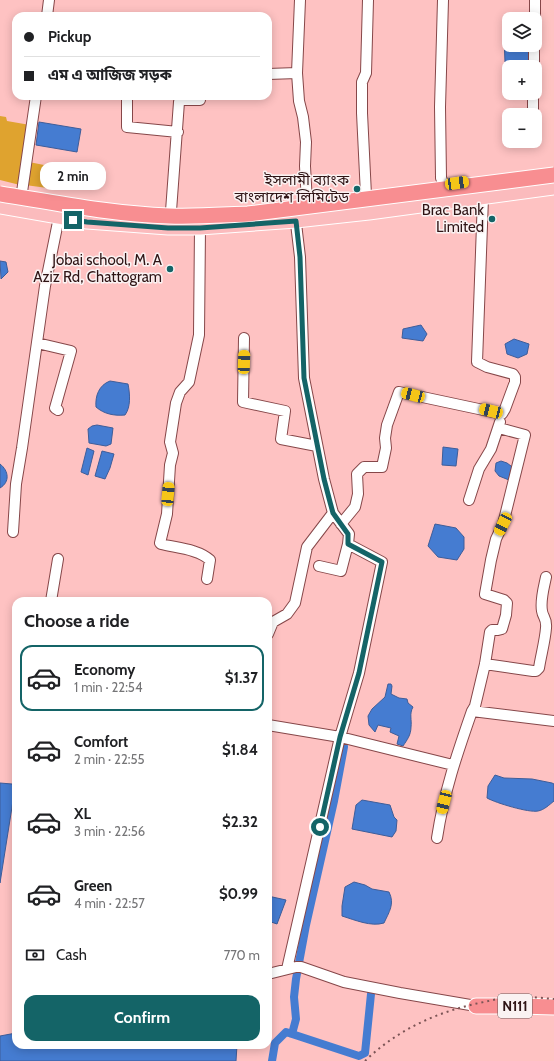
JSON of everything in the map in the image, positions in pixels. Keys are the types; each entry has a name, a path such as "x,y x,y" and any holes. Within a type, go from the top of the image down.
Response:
{"highway":[{"path":"0,194 89,208 168,216 208,216 256,213 554,174"},
{"path":"0,203 89,218 169,224 209,223 249,221 554,183"},
{"name":"N111","path":"476,1006 554,1007"}],"main road":[{"path":"0,189 90,204 171,212 247,209 300,204 554,170"},
{"path":"0,207 87,222 168,228 200,228 296,221 554,188"}],"street":[{"path":"48,12 49,0"},
{"path":"300,0 297,73 299,101 303,117 306,142 305,166 300,204 296,221 300,257 304,378 324,479 333,513 348,534 348,544 341,571 319,566"},
{"path":"366,195 362,82 366,73 368,0"},
{"path":"443,0 440,107 441,178 444,185"},
{"path":"535,0 535,12"},
{"path":"272,74 297,73"},
{"path":"22,192 35,100"},
{"path":"127,100 127,127 178,132"},
{"path":"171,212 180,100 200,100"},
{"path":"469,500 479,469 491,449 499,428 502,414 510,395 515,377 513,374 487,367 477,362 482,198"},
{"path":"13,532 16,484 45,286 59,217"},
{"path":"200,228 199,335 189,382 180,392 176,403 170,442 173,453 170,465 167,514 160,542 161,544 186,549 204,555 210,560 207,579"},
{"path":"244,338 243,402 285,411 281,439 317,446"},
{"path":"37,343 72,351 55,408 58,410"},
{"path":"341,524 355,507 358,494 356,474 364,467 382,467 386,448 385,438 387,425 399,392 502,414"},
{"path":"438,838 441,814 453,765 475,706 485,664 490,632 492,630 502,628 506,616 507,603 504,600 486,594 486,586 496,539 503,524 525,435 499,428"},
{"path":"272,624 273,622 287,614 295,603 307,547 333,513"},
{"path":"295,968 340,737 359,673 382,562 348,544"},
{"path":"52,597 58,559"},
{"path":"485,664 533,671 536,671 539,668 546,628 546,618 542,614 541,609 546,577"},
{"path":"472,711 554,721"},
{"path":"272,726 340,737 453,765"},
{"path":"272,973 295,968 344,982 400,994 476,1006"}],"shaded area":[{"path":"0,116 6,117 7,121 30,125 20,185 0,180"},
{"path":"29,162 59,168 55,189 25,185"}],"water":[{"path":"505,52 532,52 530,60 505,60"},
{"path":"39,122 81,129 77,152 36,145"},
{"path":"0,261 6,262 8,272 1,279"},
{"path":"421,325 427,334 423,341 402,338 403,329"},
{"path":"514,339 529,344 527,354 518,358 507,354 505,344"},
{"path":"110,381 128,384 130,396 125,415 109,414 96,407 98,391 103,385"},
{"path":"97,425 113,428 111,444 106,446 89,443 88,429"},
{"path":"443,447 458,449 456,466 442,465"},
{"path":"87,448 94,451 88,475 81,472"},
{"path":"102,451 114,454 105,479 95,476"},
{"path":"501,461 507,463 515,469 509,480 499,476 495,471 496,463"},
{"path":"0,464 7,473 7,480 0,488"},
{"path":"435,524 456,528 464,537 464,549 457,560 438,557 428,546"},
{"path":"388,684 391,684 392,686 391,694 399,698 407,699 408,703 413,707 410,732 403,746 397,744 399,736 390,732 391,728 378,725 375,732 369,725 368,716 372,709 385,697"},
{"path":"495,775 504,778 532,779 552,783 554,784 554,801 542,810 528,811 491,800 487,798 488,786"},
{"path":"0,783 12,784 12,807 0,883"},
{"path":"362,800 390,805 394,817 397,820 396,831 392,837 352,829 356,805"},
{"path":"354,882 372,889 389,892 391,896 391,904 384,923 368,924 342,916 345,887"},
{"path":"272,897 286,900 277,924 272,922"},
{"path":"12,1034 12,1049 237,1049 236,1061 0,1061 0,1036"}],"waterway":[{"path":"292,1034 296,1019 294,997 296,979 344,747"},
{"path":"272,1061 275,1043 286,1032 359,1056 365,1053 371,994"}],"railway":[{"path":"365,1061 391,1040 435,1016 467,1006 506,998 524,997 554,999"}],"place":[{"name":"ইসলামী ব্যাংক বাংলাদেশ লিমিটেড","path":"357,189"},
{"name":"Brac Bank Limited","path":"492,219"},
{"name":"Jobai school, M. A Aziz Rd, Chattogram","path":"170,269"}],"route":[{"path":"73,220 168,228 241,226 296,221 300,257 304,378 324,479 333,513 348,534 348,544 382,562 372,604 359,673 340,737 320,827"}]}
